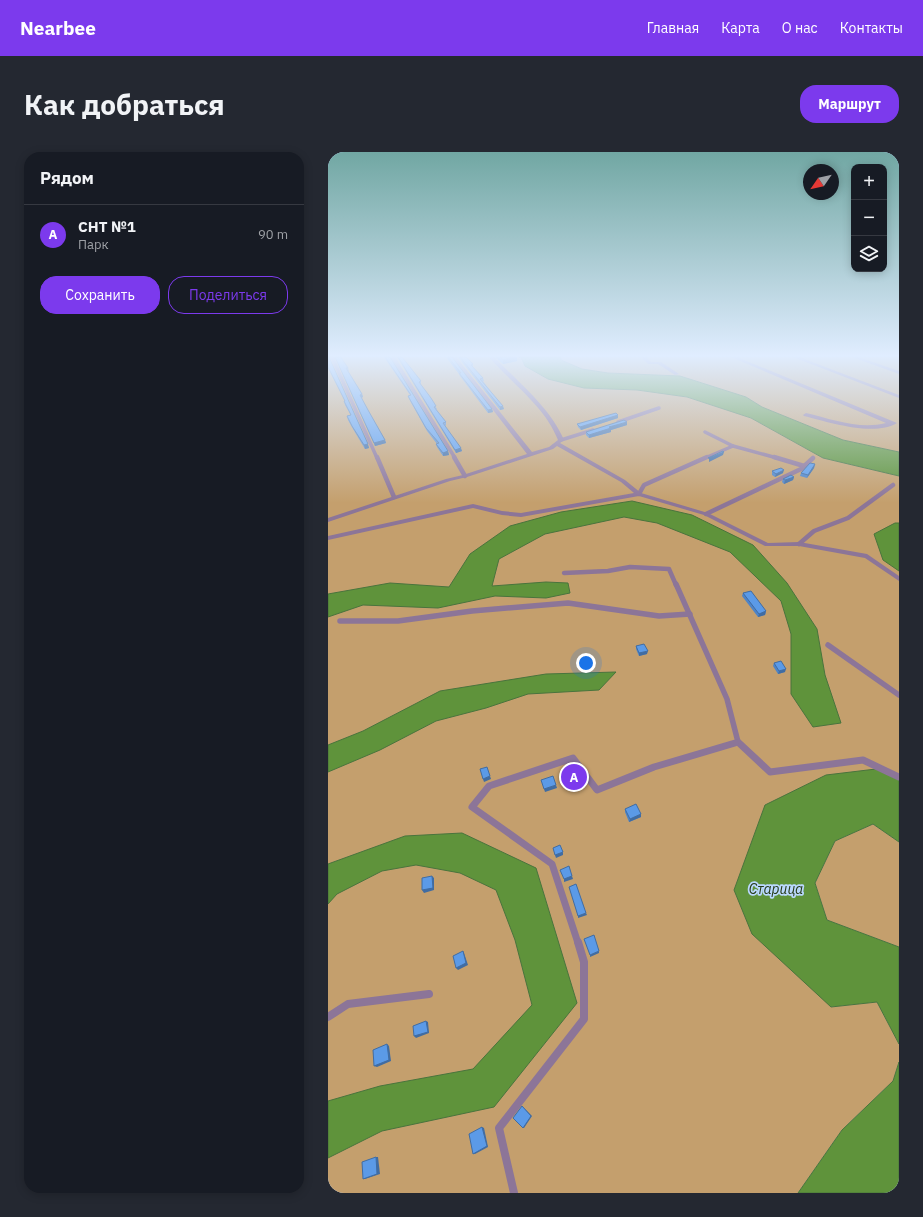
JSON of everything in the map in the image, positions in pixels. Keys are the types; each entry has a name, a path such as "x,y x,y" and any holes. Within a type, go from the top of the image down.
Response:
{"street":[{"path":"492,406 530,454"},
{"path":"538,406 560,434 559,442"},
{"path":"850,406 888,422 897,422"},
{"path":"806,415 841,423 875,427 897,422"},
{"path":"328,520 394,497 465,476 530,454 559,442"},
{"path":"559,442 623,482 639,494 706,514 767,545 799,544 867,556 899,579"},
{"path":"328,538 473,506 502,513 521,514 639,494"}],"lane":[{"path":"354,406 394,497"},
{"path":"423,406 465,476"},
{"path":"614,423 659,408"},
{"path":"559,442 599,428"},
{"path":"705,432 733,446 804,466"},
{"path":"639,494 644,485 733,446"},
{"path":"706,514 804,466 813,458"},
{"path":"799,544 814,531 848,518 893,485"},
{"path":"564,573 608,572 630,567 669,569 728,699 738,742 770,772 863,760 899,777"},
{"path":"340,621 398,621 472,611 568,603 659,616 690,614"},
{"path":"828,646 899,694"},
{"path":"514,1193 499,1128 584,1019 584,962 552,864 472,807 489,786 573,758 597,790 654,767 738,742"},
{"path":"328,1017 348,1004 429,994"}],"shaded area":[{"path":"328,406 713,406 751,418 823,458 899,476 899,780 765,805 831,1007 877,1002 899,1044 899,1062 893,1081 842,1130 798,1193 328,1193"},
{"path":"760,406 899,406 899,452 843,440"},
{"path":"873,824 899,842 899,947 827,920 815,883 835,841"}],"water":[{"path":"713,406 760,406 843,440 899,452 899,476 823,458 751,418"},
{"path":"632,501 692,515 753,545 787,583 817,629 825,675 841,723 813,727 791,694 791,634 781,601 730,552 657,523 624,517 545,534 499,559 492,586 546,582 568,583 570,593 546,598 495,596 438,608 363,605 328,617 328,594 390,583 449,587 470,554 510,526 561,512"},
{"path":"895,523 899,523 899,571 883,560 874,534"},
{"path":"616,672 599,690 528,694 486,708 436,721 380,750 328,772 328,745 363,731 440,691 546,674"},
{"name":"Старица","path":"876,769 899,780 899,842 873,824 835,841 815,883 827,920 899,947 899,1044 877,1002 831,1007 752,934 734,890 765,805 826,775"},
{"path":"462,833 536,868 577,1003 494,1107 382,1131 328,1158 328,1101 380,1086 473,1069 532,1005 515,940 496,890 460,873 416,865 382,871 337,894 328,904 328,864 405,836"},
{"path":"899,1062 899,1193 798,1193 842,1130 893,1081"}],"building":[{"path":"346,406 351,406 368,444 364,445 352,426 347,416 351,415"},
{"path":"357,406 366,406 385,440 374,443"},
{"path":"413,406 420,406 448,451 443,453 436,444 439,443 426,428"},
{"path":"428,406 436,406 434,407 446,422 443,423 461,448 455,450"},
{"path":"485,406 489,406 492,409 488,410"},
{"path":"616,413 618,415 580,427 577,424"},
{"path":"624,420 627,422 589,435 586,432"},
{"path":"723,451 724,452 708,458"},
{"path":"810,463 815,464 808,475 801,473"},
{"path":"781,468 784,470 776,474 772,471"},
{"path":"791,475 794,477 785,480 783,479"},
{"path":"751,591 766,611 759,614 743,593"},
{"path":"644,644 648,651 639,653 636,646"},
{"path":"781,661 786,669 779,671 774,663"},
{"path":"487,767 490,776 483,779 480,769"},
{"path":"553,776 556,785 544,789 541,780"},
{"path":"636,804 641,814 630,819 625,809"},
{"path":"560,845 563,852 555,855 553,848"},
{"path":"569,866 572,876 564,879 560,870"},
{"path":"432,876 433,888 422,890 422,878"},
{"path":"576,884 586,913 578,916 569,887"},
{"path":"594,935 599,951 590,955 584,939"},
{"path":"463,951 466,963 456,968 453,956"},
{"path":"426,1021 428,1032 414,1036 413,1026"},
{"path":"387,1044 389,1060 374,1066 373,1050"},
{"path":"522,1106 531,1116 523,1128 513,1118"},
{"path":"482,1127 487,1146 473,1154 469,1134"},
{"path":"376,1157 377,1174 363,1179 362,1162"}],"place":[{"name":"СНТ №1","path":"574,777"}]}
